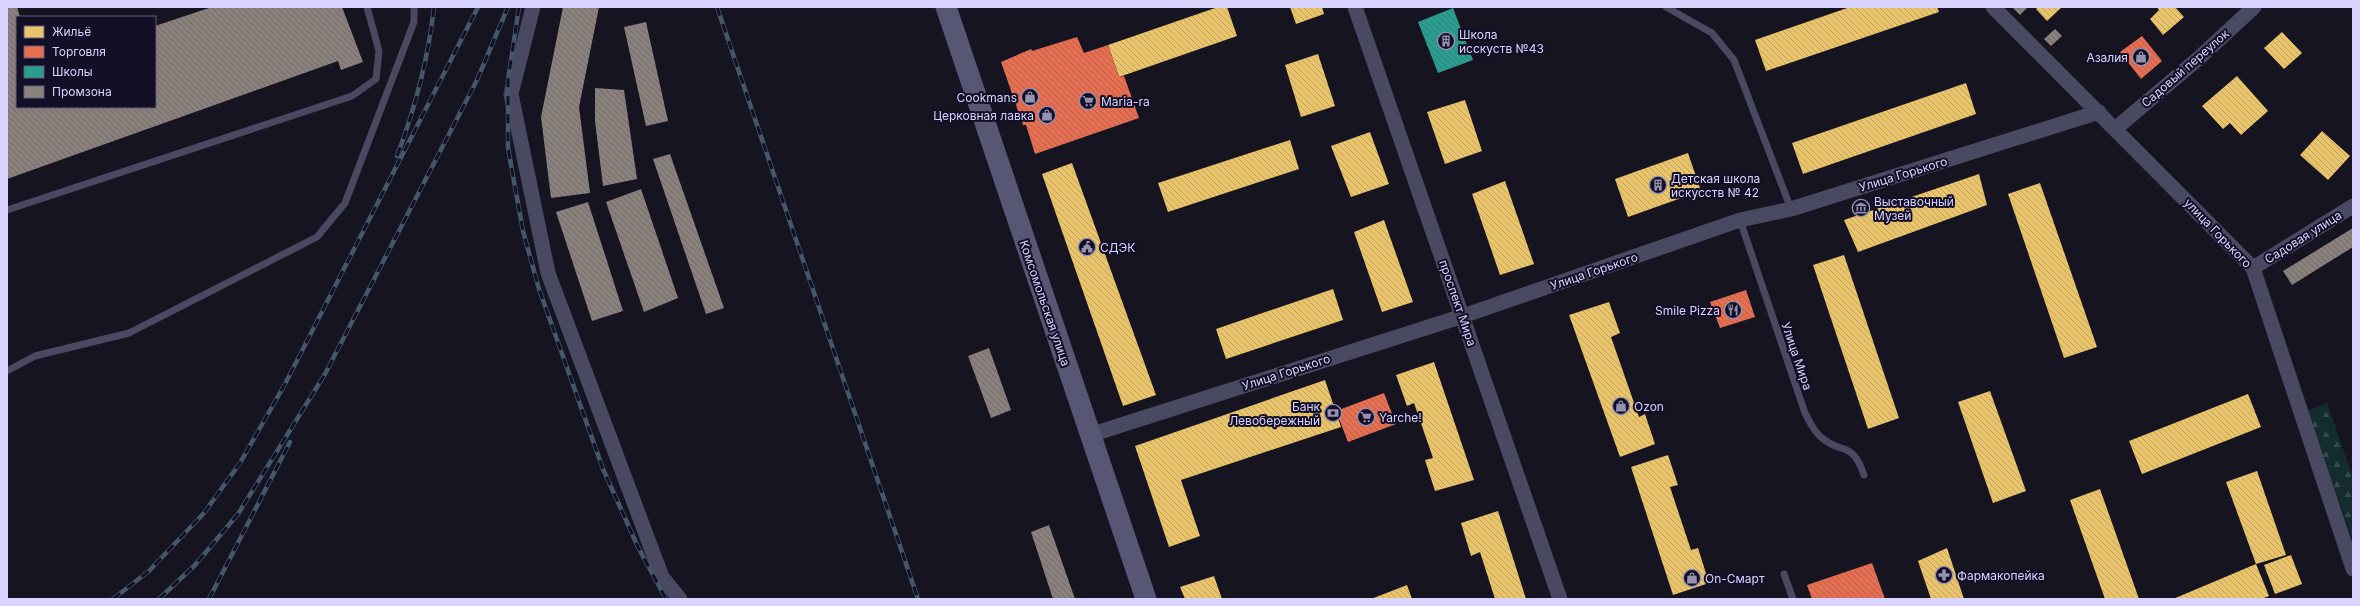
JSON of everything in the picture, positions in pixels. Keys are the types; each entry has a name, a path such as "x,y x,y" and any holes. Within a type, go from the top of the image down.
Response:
{"street":[{"path":"533,7 511,94 548,273 662,577 680,599"},
{"name":"Комсомольская улица","path":"946,7 1146,599"},
{"name":"проспект Мира","path":"1355,7 1560,599"},
{"name":"улица Горького","path":"1993,7 2253,268 2353,569"},
{"name":"Садовый переулок","path":"2116,129 2199,58 2254,7"},
{"name":"Улица Горького","path":"1090,435 1463,316 1740,220 1791,209 2099,112"},
{"name":"Садовая улица","path":"2253,268 2353,206"}],"lane":[{"path":"7,210 352,96 376,79 379,51 367,7"},
{"path":"7,371 35,356 128,332 317,237 344,203 414,22 414,7"},
{"path":"1666,7 1712,33 1734,60 1791,209"},
{"name":"Улица Мира","path":"1740,220 1805,413 1814,430 1823,440 1846,448 1855,455 1864,475"},
{"path":"1784,574 1793,599"}],"green space":[{"path":"2327,403 2353,478 2353,541 2307,411"}],"building: Жильё":[{"path":"1218,7 1227,7 1237,36 1119,77 1108,45"},
{"path":"1290,7 1322,7 1324,14 1296,24"},
{"path":"1850,7 1937,7 1939,12 1766,71 1755,40"},
{"path":"2038,7 2062,7 2047,21 2036,9"},
{"path":"2157,7 2175,7 2184,17 2163,35 2150,19 2159,10"},
{"path":"2282,32 2302,53 2284,69 2264,48"},
{"path":"1318,54 1335,106 1301,117 1285,65"},
{"path":"2237,76 2268,111 2241,135 2230,123 2223,129 2202,106"},
{"path":"1966,83 1976,114 1803,174 1792,143"},
{"path":"1465,100 1482,151 1445,164 1427,112"},
{"path":"2322,131 2350,156 2328,180 2300,155"},
{"path":"1370,132 1389,184 1351,197 1331,146"},
{"path":"1290,140 1299,169 1168,212 1158,183"},
{"name":"Детская школа искусств № 42","path":"1688,153 1701,191 1628,217 1615,179"},
{"path":"1072,163 1156,395 1123,406 1042,174"},
{"path":"1979,174 1987,205 1858,252 1844,220"},
{"path":"1505,181 1534,264 1500,275 1472,194"},
{"path":"2040,183 2097,347 2064,358 2008,194"},
{"path":"1384,220 1413,302 1382,312 1354,232"},
{"path":"1844,255 1899,418 1868,429 1813,265"},
{"path":"1333,289 1343,320 1226,359 1216,329"},
{"path":"1609,302 1620,333 1611,337 1639,417 1645,414 1655,444 1620,457 1569,315"},
{"path":"1434,362 1474,480 1435,491 1425,460 1433,458 1414,403 1407,406 1396,375"},
{"path":"1325,380 1341,427 1181,480 1200,536 1169,547 1135,446"},
{"path":"1990,391 2026,491 1993,503 1958,402"},
{"path":"2248,394 2261,427 2142,474 2129,441"},
{"path":"1668,455 1678,485 1670,487 1691,550 1698,548 1709,583 1673,595 1631,467"},
{"path":"2257,471 2286,555 2256,564 2226,482"},
{"path":"2100,489 2139,599 2105,599 2070,500"},
{"path":"1498,511 1526,599 1495,599 1480,552 1471,556 1461,523"},
{"path":"1947,548 1964,599 1931,599 1918,561"},
{"path":"2291,555 2302,584 2275,594 2264,565"},
{"path":"2256,564 2269,596 2261,599 2173,599"},
{"path":"1214,576 1222,599 1185,599 1180,587"},
{"path":"1407,585 1412,599 1371,599"}],"building: Торговля":[{"name":"Азалия","path":"2142,36 2162,61 2141,79 2120,52"},
{"path":"1077,37 1084,53 1108,45 1119,77 1124,76 1139,118 1035,154 1026,125 1023,125 1001,62 1031,49 1032,51"},
{"name":"Smile Pizza","path":"1746,290 1755,317 1720,328 1710,302"},
{"name":"Yarche!","path":"1384,393 1396,424 1348,442 1336,411"},
{"path":"1872,563 1885,599 1812,599 1807,585"}],"building: Школы":[{"name":"Школа исскуств №43","path":"1453,8 1473,60 1438,73 1418,22"}],"building: Промзона":[{"path":"7,7 17,7 20,16 16,16 16,108 156,108 156,26 212,7 342,7 363,62 341,70 338,61 7,179"},
{"path":"563,7 599,7 579,107 590,193 551,198 541,117"},
{"path":"2012,7 2028,7 2020,15"},
{"path":"646,22 668,121 646,126 624,27"},
{"path":"2055,29 2062,36 2051,46 2044,39"},
{"path":"595,88 624,90 637,179 603,186 595,121"},
{"path":"670,154 724,308 706,314 653,159"},
{"path":"641,189 678,298 644,312 606,202"},
{"path":"588,202 623,311 592,321 556,212"},
{"path":"2353,228 2353,247 2292,285 2283,271"},
{"path":"989,348 1011,410 991,418 968,356"},
{"path":"1049,525 1075,599 1053,599 1031,532"}],"railway":[{"path":"397,156 410,119 425,64 434,7"},
{"path":"113,599 149,571 204,513 240,463 285,384 478,7"},
{"path":"159,599 195,565 238,514 325,374 477,80 508,7"},
{"path":"519,7 508,80 508,148 523,231 539,289 603,469 638,547 666,599"},
{"path":"717,7 918,599"},
{"path":"209,599 290,442"}],"place":[{"name":"Школа исскуств №43","path":"1446,41"},
{"name":"Азалия","path":"2141,57"},
{"name":"Cookmans","path":"1030,97"},
{"name":"Maria-ra","path":"1088,101"},
{"name":"Церковная лавка","path":"1047,115"},
{"name":"Детская школа искусств № 42","path":"1658,185"},
{"name":"Выставочный Музей","path":"1861,208"},
{"name":"СДЭК","path":"1087,247"},
{"name":"Smile Pizza","path":"1733,310"},
{"name":"Ozon","path":"1621,406"},
{"name":"Банк Левобережный","path":"1333,413"},
{"name":"Yarche!","path":"1366,417"},
{"name":"Фармакопейка","path":"1944,575"},
{"name":"On-Смарт","path":"1692,578"}]}
